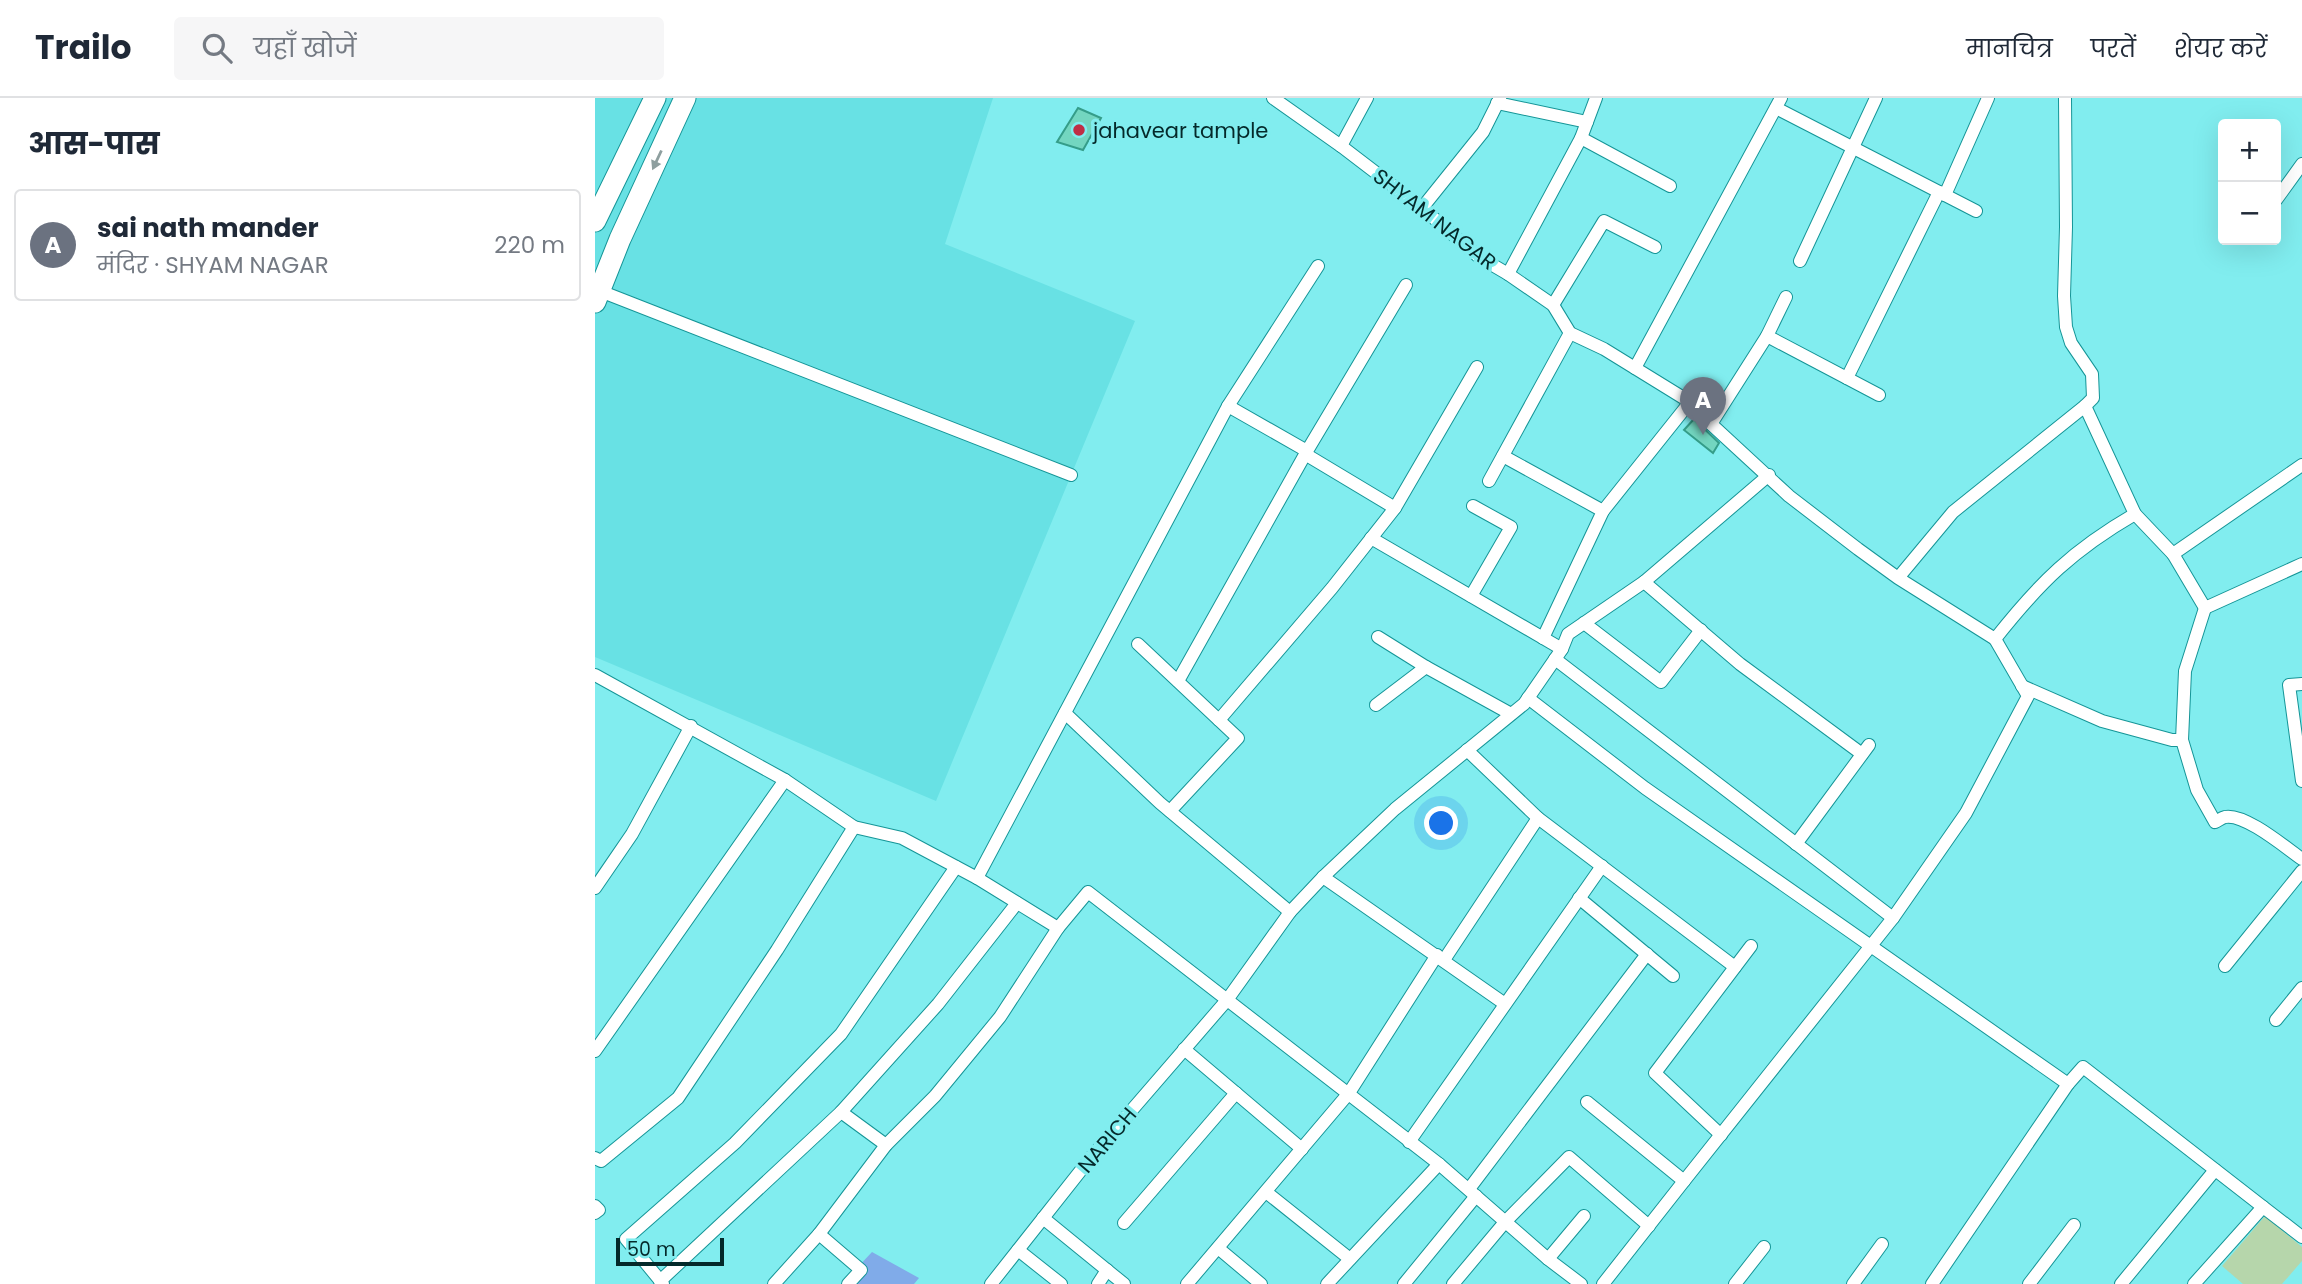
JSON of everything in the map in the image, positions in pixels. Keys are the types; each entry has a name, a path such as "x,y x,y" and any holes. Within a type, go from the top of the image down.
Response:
{"highway":[{"path":"595,221 655,98"},
{"path":"597,297 620,239 685,98"}],"street":[{"name":"SHYAM NAGAR","path":"1273,98 1422,208 1479,257 1553,305 1570,333"},
{"path":"1341,146 1367,98"},
{"path":"1508,274 1581,138 1596,98"},
{"path":"1800,261 1876,98"},
{"path":"1847,378 1988,98"},
{"path":"1898,578 1953,512 2093,398 2092,374 2071,343 2066,327 2065,98"},
{"path":"1422,208 1483,132 1498,100 1587,122"},
{"path":"1635,368 1779,103 1853,148 1976,211"},
{"path":"1581,138 1670,186"},
{"path":"2281,193 2302,164"},
{"path":"1553,305 1604,221 1655,247"},
{"path":"977,878 1228,406 1318,266"},
{"path":"1178,681 1306,453 1406,285"},
{"path":"597,297 1071,475"},
{"path":"1711,424 1766,336 1786,297"},
{"path":"1489,481 1570,333 1604,349 1690,402 1789,496 1898,578 1995,639 2028,696 1966,813 1893,918 1603,1284"},
{"path":"1766,336 1879,395"},
{"path":"1219,720 1332,588 1395,508 1477,367"},
{"path":"1543,638 1603,511 1690,402"},
{"path":"1228,406 1395,508"},
{"path":"2085,406 2135,514 2173,554 2205,608"},
{"path":"1503,456 1603,511"},
{"path":"2173,554 2302,465"},
{"name":"NARICH","path":"995,1279 1093,1155 1227,1000 1290,912 1323,877 1395,809 1528,698 1558,654 1568,634 1644,582 1769,475"},
{"path":"1471,596 1511,527 1473,506"},
{"path":"1995,639 2027,598 2061,564 2097,536 2135,514"},
{"path":"1371,538 1543,638 1558,654 1893,918"},
{"path":"2302,564 2205,608 2185,671 2182,740 2197,790 2215,822 2225,817 2237,818 2256,827 2302,859"},
{"path":"1644,582 1740,664 1866,749 1796,844"},
{"path":"1584,623 1661,682 1701,630"},
{"path":"1378,637 1511,714"},
{"path":"1138,644 1238,738 1170,811"},
{"path":"1376,705 1426,667"},
{"path":"595,675 785,780 854,827 902,838 977,878 1058,928"},
{"path":"2302,684 2289,685 2302,781"},
{"path":"2022,686 2102,721 2172,740 2182,740"},
{"path":"1528,698 1645,788 2068,1084"},
{"path":"1065,713 1170,811 1290,912"},
{"path":"595,888 632,834 691,726"},
{"path":"1467,750 1538,818 1735,967"},
{"path":"595,1051 785,780"},
{"path":"1188,1284 1349,1093 1538,818"},
{"path":"597,1161 678,1098 777,950 854,827"},
{"path":"1409,1142 1602,866"},
{"path":"956,867 841,1034 735,1143 626,1239 662,1282 841,1112 939,1004 1017,902"},
{"path":"2225,967 2302,870"},
{"path":"1323,877 1505,1004"},
{"path":"774,1284 819,1234 886,1145 935,1096 1000,1017 1058,928 1088,892 1439,1164 1576,1283"},
{"path":"1580,898 1674,976"},
{"path":"1721,1135 1655,1073 1751,946"},
{"path":"1404,1284 1647,954"},
{"path":"2276,1020 2301,990"},
{"path":"1184,1049 1302,1149"},
{"path":"1932,1284 2068,1084 2083,1067 2302,1237"},
{"path":"1124,1223 1236,1093"},
{"path":"1587,1102 1684,1181"},
{"path":"841,1112 886,1145"},
{"path":"1453,1284 1504,1222 1569,1157 1649,1226"},
{"path":"1327,1284 1439,1164"},
{"path":"2121,1284 2215,1170"},
{"path":"1266,1192 1350,1259"},
{"path":"595,1206 599,1210 595,1213"},
{"path":"2194,1284 2263,1207"},
{"path":"1548,1258 1584,1216"},
{"path":"1043,1218 1124,1284"},
{"path":"2029,1284 2074,1225"},
{"path":"819,1234 861,1270 848,1284"},
{"path":"1853,1284 1882,1244"},
{"path":"1735,1284 1764,1247"},
{"path":"1218,1248 1261,1284"},
{"path":"1018,1251 1061,1284"},
{"path":"1098,1284 1107,1270"},
{"path":"995,1279 1011,1284"}],"shaded area":[{"path":"595,98 993,98 945,244 1135,321 936,801 595,657"},
{"path":"872,1252 919,1278 914,1284 842,1284"}],"green space":[{"path":"2265,1216 2302,1247 2302,1261 2282,1284 2243,1284 2222,1266"}],"building":[{"name":"jahavear tample","path":"1078,108 1101,118 1083,150 1057,142"},
{"path":"1694,419 1719,443 1713,453 1684,430"}],"place":[{"name":"jahavear tample","path":"1079,130"},
{"name":"sai nath mander","path":"1703,435"}]}
